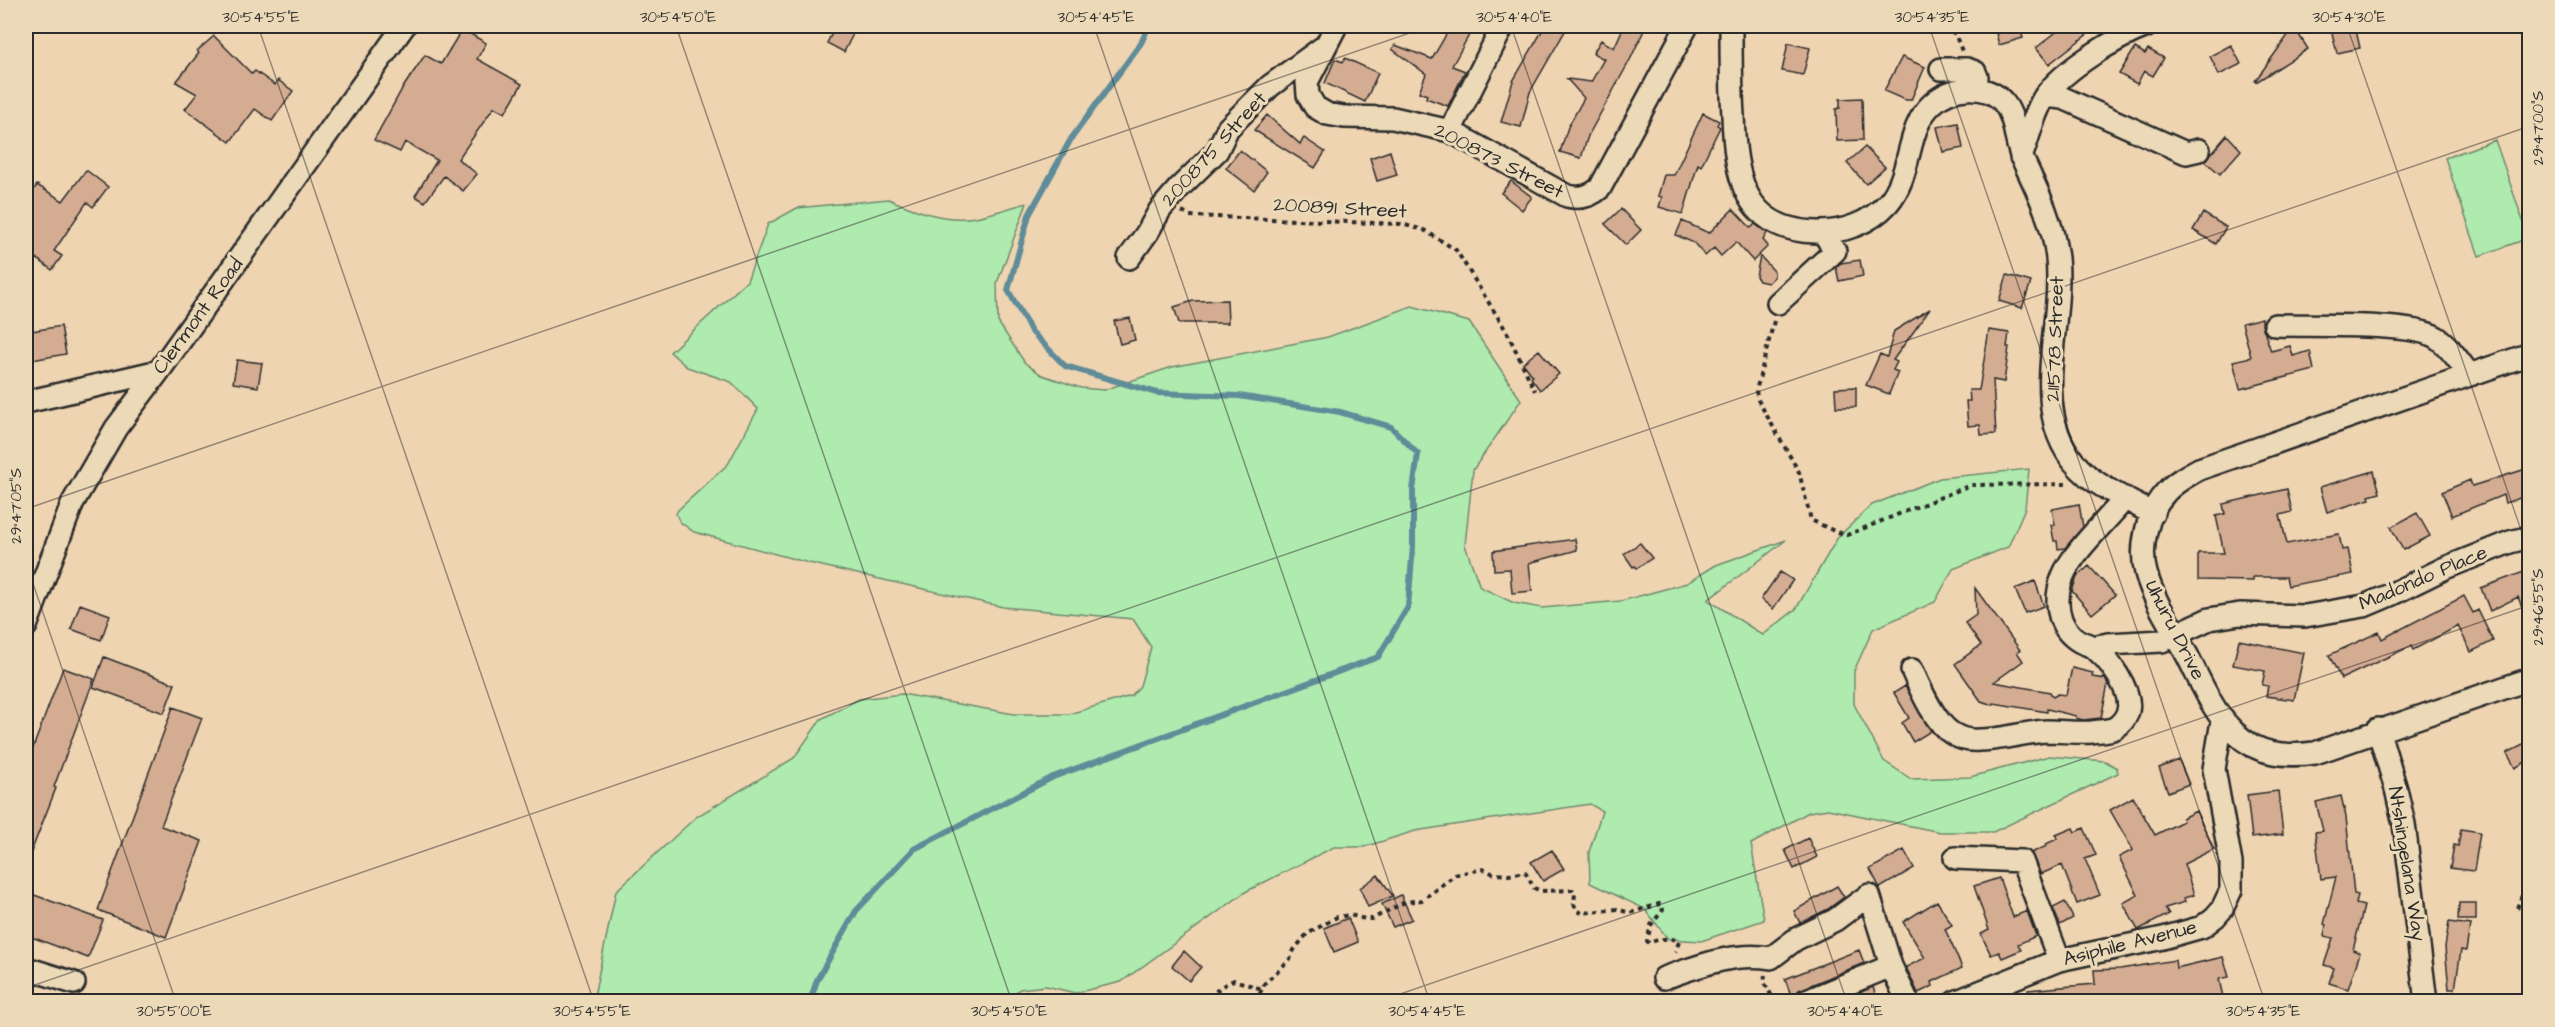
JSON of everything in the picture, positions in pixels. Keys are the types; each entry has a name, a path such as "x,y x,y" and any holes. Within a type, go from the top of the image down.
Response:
{"street":[{"name":"Clermont Road","path":"26,626 73,502 116,428 404,26"},
{"name":"200875 Street","path":"1129,258 1160,210 1217,151 1228,128 1270,86 1323,48 1336,26"},
{"path":"1450,131 1503,26"},
{"name":"200873 Street","path":"1323,48 1307,82 1311,101 1322,112 1344,117 1401,119 1450,131 1567,196 1584,197 1600,188 1687,26"},
{"path":"1731,26 1734,149 1743,188 1750,201 1773,222 1802,232 1842,230 1860,223 1881,209 1900,186 1915,132 1926,111 1942,97 1955,91 1970,79"},
{"path":"2021,157 2045,96 2088,59 2117,39 2147,26"},
{"path":"1941,69 1970,79"},
{"name":"211578 Street","path":"1970,79 2004,103 2014,124 2021,157 2038,188 2047,214 2057,259 2058,284 2049,379 2055,427 2074,462 2095,482 2153,514"},
{"path":"2045,96 2063,98 2187,153 2199,150"},
{"path":"1778,303 1835,251 1822,232"},
{"path":"2276,325 2422,331 2438,338 2470,375"},
{"name":"Uhuru Drive","path":"2529,354 2199,469 2164,493 2145,535 2143,556 2151,587 2222,721 2254,747 2283,755 2315,753 2378,729 2529,679"},
{"path":"26,402 159,371"},
{"path":"1912,670 1925,698 1941,721 1951,733 1965,739 1980,740 2047,731 2103,730 2114,728 2124,721 2129,709 2128,695 2122,682 2092,647 2079,641 2061,622 2058,610 2063,577 2083,546 2125,498"},
{"name":"Madondo Place","path":"2092,647 2108,644 2154,643 2209,619 2240,614 2305,616 2364,606 2445,568 2510,542 2529,537"},
{"name":"Asiphile Avenue","path":"1955,1002 2059,960 2163,938 2202,927 2222,909 2231,890 2231,863 2214,769 2222,721"},
{"name":"Ntshingelana Way","path":"2378,729 2404,824 2426,1002"},
{"path":"1955,858 2022,861 2059,960"},
{"path":"1664,978 1723,958 1755,955 1771,958 1796,939 1835,920 1869,895 1891,966 1908,1002"},
{"path":"1804,1002 1891,966"},
{"path":"26,968 74,983"}],"path":[{"path":"1944,26 1955,34 1961,45 1970,79"},
{"name":"200891 Street","path":"1172,196 1180,211 1190,216 1401,224 1424,230 1456,250 1507,332 1535,391"},
{"path":"1778,303 1756,391 1758,400 1799,472 1812,520 1847,535 1971,485 2061,485 2095,482"},
{"path":"1256,1002 1264,984 1290,959 1307,934 1337,917 1350,915 1372,919 1405,902 1422,900 1455,875 1483,869 1494,874 1509,875 1525,872 1534,888 1541,891 1573,890 1576,910 1582,913 1617,909 1630,913 1662,905 1663,910 1651,925 1647,941 1649,943 1659,939 1674,938 1679,942 1674,956 1693,968"},
{"path":"2517,908 2529,875"},
{"path":"1202,1002 1234,980 1253,988 1262,989"}],"green space":[{"path":"2495,140 2529,238 2479,256 2445,158"},
{"path":"888,199 926,213 956,218 981,216 1027,203 997,283 998,322 1025,363 1042,375 1081,388 1104,390 1172,367 1328,337 1412,306 1469,322 1521,400 1473,470 1465,545 1480,587 1514,603 1542,608 1621,601 1687,583 1716,565 1786,540 1708,600 1763,635 1796,609 1838,537 1872,505 1940,478 2029,469 2025,508 2008,547 1953,569 1935,602 1873,629 1854,671 1854,704 1884,761 1911,779 1970,777 2049,756 2105,761 2117,768 2118,773 1993,832 1940,832 1828,809 1809,812 1751,844 1764,920 1701,941 1668,939 1645,909 1590,883 1589,852 1602,811 1590,804 1415,831 1364,847 1334,847 1247,891 1121,982 1075,993 1046,986 1020,989 1003,1002 593,1001 616,891 696,817 794,758 821,719 859,699 902,694 1014,714 1069,714 1131,696 1140,686 1151,647 1133,619 1003,607 809,563 694,532 680,522 676,514 678,510 728,464 758,409 731,382 687,367 670,352 747,281 768,224 797,208"}],"building":[{"path":"836,26 857,26 844,52 827,43"},
{"path":"1451,26 1474,26 1452,66 1465,71 1448,106 1426,98 1427,95 1419,92 1426,74 1392,49 1395,45 1432,59"},
{"path":"1545,26 1554,26 1565,31 1530,92 1521,127 1501,122 1513,81"},
{"path":"1624,26 1646,26 1588,136 1581,158 1560,152 1568,127 1584,98 1567,79 1591,82 1604,59 1593,53 1601,40 1614,48"},
{"path":"2019,26 2023,38 1999,45 1995,29"},
{"path":"2064,26 2098,26 2049,64 2036,48"},
{"path":"2355,26 2360,48 2337,53 2331,29"},
{"path":"2294,27 2308,49 2256,82 2255,81"},
{"path":"462,29 486,43 477,59 522,84 505,113 494,107 458,159 477,174 463,191 444,176 425,202 415,196 437,160 405,142 400,152 374,140 402,89 425,55 441,64"},
{"path":"214,36 252,74 255,71 275,85 278,80 293,91 272,121 255,109 230,142 185,109 197,94 176,82 199,53 197,51"},
{"path":"1788,43 1810,48 1803,75 1782,71"},
{"path":"2231,45 2241,64 2219,75 2210,56"},
{"path":"2135,48 2145,54 2148,49 2164,58 2153,76 2144,71 2137,84 2119,74"},
{"path":"1902,57 1925,67 1911,100 1905,100 1884,91"},
{"path":"1345,58 1378,73 1365,102 1325,83 1335,59 1343,62"},
{"path":"1862,98 1863,140 1837,141 1836,109 1840,108 1840,99"},
{"path":"1703,113 1719,121 1717,125 1720,127 1701,166 1698,164 1683,214 1659,207 1662,197 1658,196 1664,175 1674,175"},
{"path":"1267,115 1300,144 1304,138 1325,152 1315,168 1254,130"},
{"path":"1958,123 1963,148 1943,152 1937,127"},
{"path":"2227,135 2241,150 2220,174 2205,161"},
{"path":"1865,147 1885,167 1866,184 1847,163"},
{"path":"1240,150 1267,172 1254,190 1226,168"},
{"path":"1390,151 1397,175 1377,181 1370,158"},
{"path":"86,170 108,187 93,207 87,202 54,251 62,256 52,270 36,258 26,272 26,190 31,194 37,185 63,201"},
{"path":"1511,181 1532,197 1522,210 1501,193"},
{"path":"1621,209 1641,230 1626,245 1605,224"},
{"path":"1733,209 1751,228 1755,224 1767,233 1763,240 1768,246 1753,261 1736,242 1721,256 1714,248 1705,256 1694,243 1676,235 1682,221 1709,233"},
{"path":"2203,213 2226,227 2216,244 2193,230"},
{"path":"1760,256 1774,271 1774,277 1768,283 1759,281 1756,276"},
{"path":"1860,260 1863,276 1839,281 1836,267 1841,263"},
{"path":"2007,275 2031,282 2022,308 1999,301"},
{"path":"1227,300 1228,323 1179,323 1174,307 1193,301"},
{"path":"1930,309 1893,360 1897,362 1893,370 1898,372 1889,394 1866,385 1880,354 1887,357 1894,331"},
{"path":"1130,318 1135,340 1120,344 1114,321"},
{"path":"2262,318 2262,325 2271,351 2290,346 2293,356 2310,351 2314,370 2240,389 2233,361 2251,357 2242,323"},
{"path":"61,326 66,354 26,361 26,332"},
{"path":"1989,330 2009,333 2007,347 2009,347 2004,382 1993,380 1996,434 1981,435 1980,425 1968,426 1966,401 1970,401 1969,390 1979,390"},
{"path":"1539,350 1559,374 1540,390 1523,363"},
{"path":"237,360 262,363 258,387 233,383"},
{"path":"1856,387 1856,407 1836,407 1835,388"},
{"path":"2526,469 2529,479 2529,495 2505,503 2503,495 2452,516 2442,492 2470,480 2472,486"},
{"path":"2374,471 2380,493 2369,496 2370,499 2327,512 2320,487"},
{"path":"2287,489 2292,512 2280,515 2287,544 2339,534 2342,550 2348,549 2353,574 2288,586 2286,577 2253,577 2253,581 2198,580 2198,553 2224,553 2216,516 2225,514 2223,504"},
{"path":"2079,504 2083,527 2065,548 2058,549 2051,525 2055,525 2052,509"},
{"path":"2417,513 2430,536 2403,550 2391,527"},
{"path":"1575,539 1577,550 1529,563 1532,591 1512,593 1510,569 1494,570 1493,551"},
{"path":"1640,543 1652,558 1637,568 1633,567 1624,554"},
{"path":"2089,566 2115,595 2092,614 2072,591 2077,577"},
{"path":"2529,570 2529,624 2518,597 2490,611 2481,588"},
{"path":"1780,572 1793,580 1773,609 1761,599"},
{"path":"2035,581 2044,606 2025,613 2015,589"},
{"path":"1975,588 2020,650 2017,652 2023,661 1994,682 2050,692 2053,697 2058,694 2066,695 2072,668 2093,673 2092,677 2105,679 2108,684 2101,718 2083,720 2047,709 2047,712 1994,703 1993,705 1981,701 1955,664 1981,645 1965,623 1976,615"},
{"path":"2464,596 2473,613 2478,610 2493,641 2471,652 2458,626 2413,650 2411,646 2341,679 2329,655 2379,632 2382,639"},
{"path":"80,604 110,615 101,640 71,629"},
{"path":"2239,640 2304,653 2294,700 2266,696 2268,686 2262,685 2265,671 2233,665"},
{"path":"104,657 175,684 164,713 93,687"},
{"path":"63,668 94,679 26,865 26,777 31,762 28,761"},
{"path":"1905,686 1931,731 1913,742 1902,723 1909,718 1894,693"},
{"path":"173,707 202,718 161,826 202,841 166,937 98,910"},
{"path":"2529,742 2529,760 2515,768 2507,753"},
{"path":"2179,760 2189,784 2168,792 2159,768"},
{"path":"2278,791 2283,834 2252,838 2247,795"},
{"path":"2341,796 2346,817 2354,894 2358,895 2356,904 2364,906 2353,950 2360,953 2348,989 2329,983 2334,968 2324,965 2333,938 2324,936 2326,925 2324,924 2336,877 2321,879 2315,832 2323,831 2316,802"},
{"path":"2133,797 2155,835 2183,821 2182,818 2196,811 2214,849 2184,864 2194,895 2184,898 2185,902 2165,908 2169,914 2138,930 2123,903 2138,895 2119,857 2133,850 2110,810"},
{"path":"2073,828 2075,832 2084,828 2096,855 2085,859 2100,895 2077,904 2062,865 2041,874 2031,853 2057,839 2056,835"},
{"path":"2461,829 2480,832 2474,871 2450,868 2454,845 2458,846"},
{"path":"1808,838 1817,857 1794,869 1785,850"},
{"path":"1552,850 1564,869 1543,881 1531,862"},
{"path":"1904,850 1914,868 1880,888 1870,869"},
{"path":"1378,875 1393,896 1368,907 1360,888"},
{"path":"1999,878 2013,917 2027,911 2036,936 2018,944 2021,950 2002,958 1999,952 1991,955 1981,934 1989,930 1974,886"},
{"path":"1837,886 1844,897 1828,909 1800,923 1794,911"},
{"path":"26,892 103,920 88,958 26,935"},
{"path":"1401,895 1412,919 1393,927 1382,904"},
{"path":"1937,901 1952,925 1945,929 1962,968 1932,982 1933,986 1918,993 1906,967 1925,958 1903,922"},
{"path":"2065,902 2073,918 2060,925 2053,908"},
{"path":"2459,903 2476,903 2476,920 2458,920"},
{"path":"1348,918 1358,942 1334,952 1324,928"},
{"path":"2449,922 2470,925 2466,951 2461,950 2455,989 2449,989 2445,947"},
{"path":"1859,950 1864,963 1799,990 1792,998 1785,979"},
{"path":"1184,951 1201,967 1189,981 1172,966"},
{"path":"2223,957 2229,977 2219,979 2224,1002 2028,1002 2028,990 2095,984 2094,970 2120,969 2175,960 2176,968"},
{"path":"1873,987 1878,1002 1851,1002 1849,997"}],"waterway":[{"path":"810,1002 817,980 856,911 914,849 1053,777 1378,657 1408,607 1413,546 1413,490 1418,454 1391,427 1340,412 1239,396 1157,393 1065,366 1031,331 1008,290 1029,215 1071,139 1141,43 1149,26"}]}
